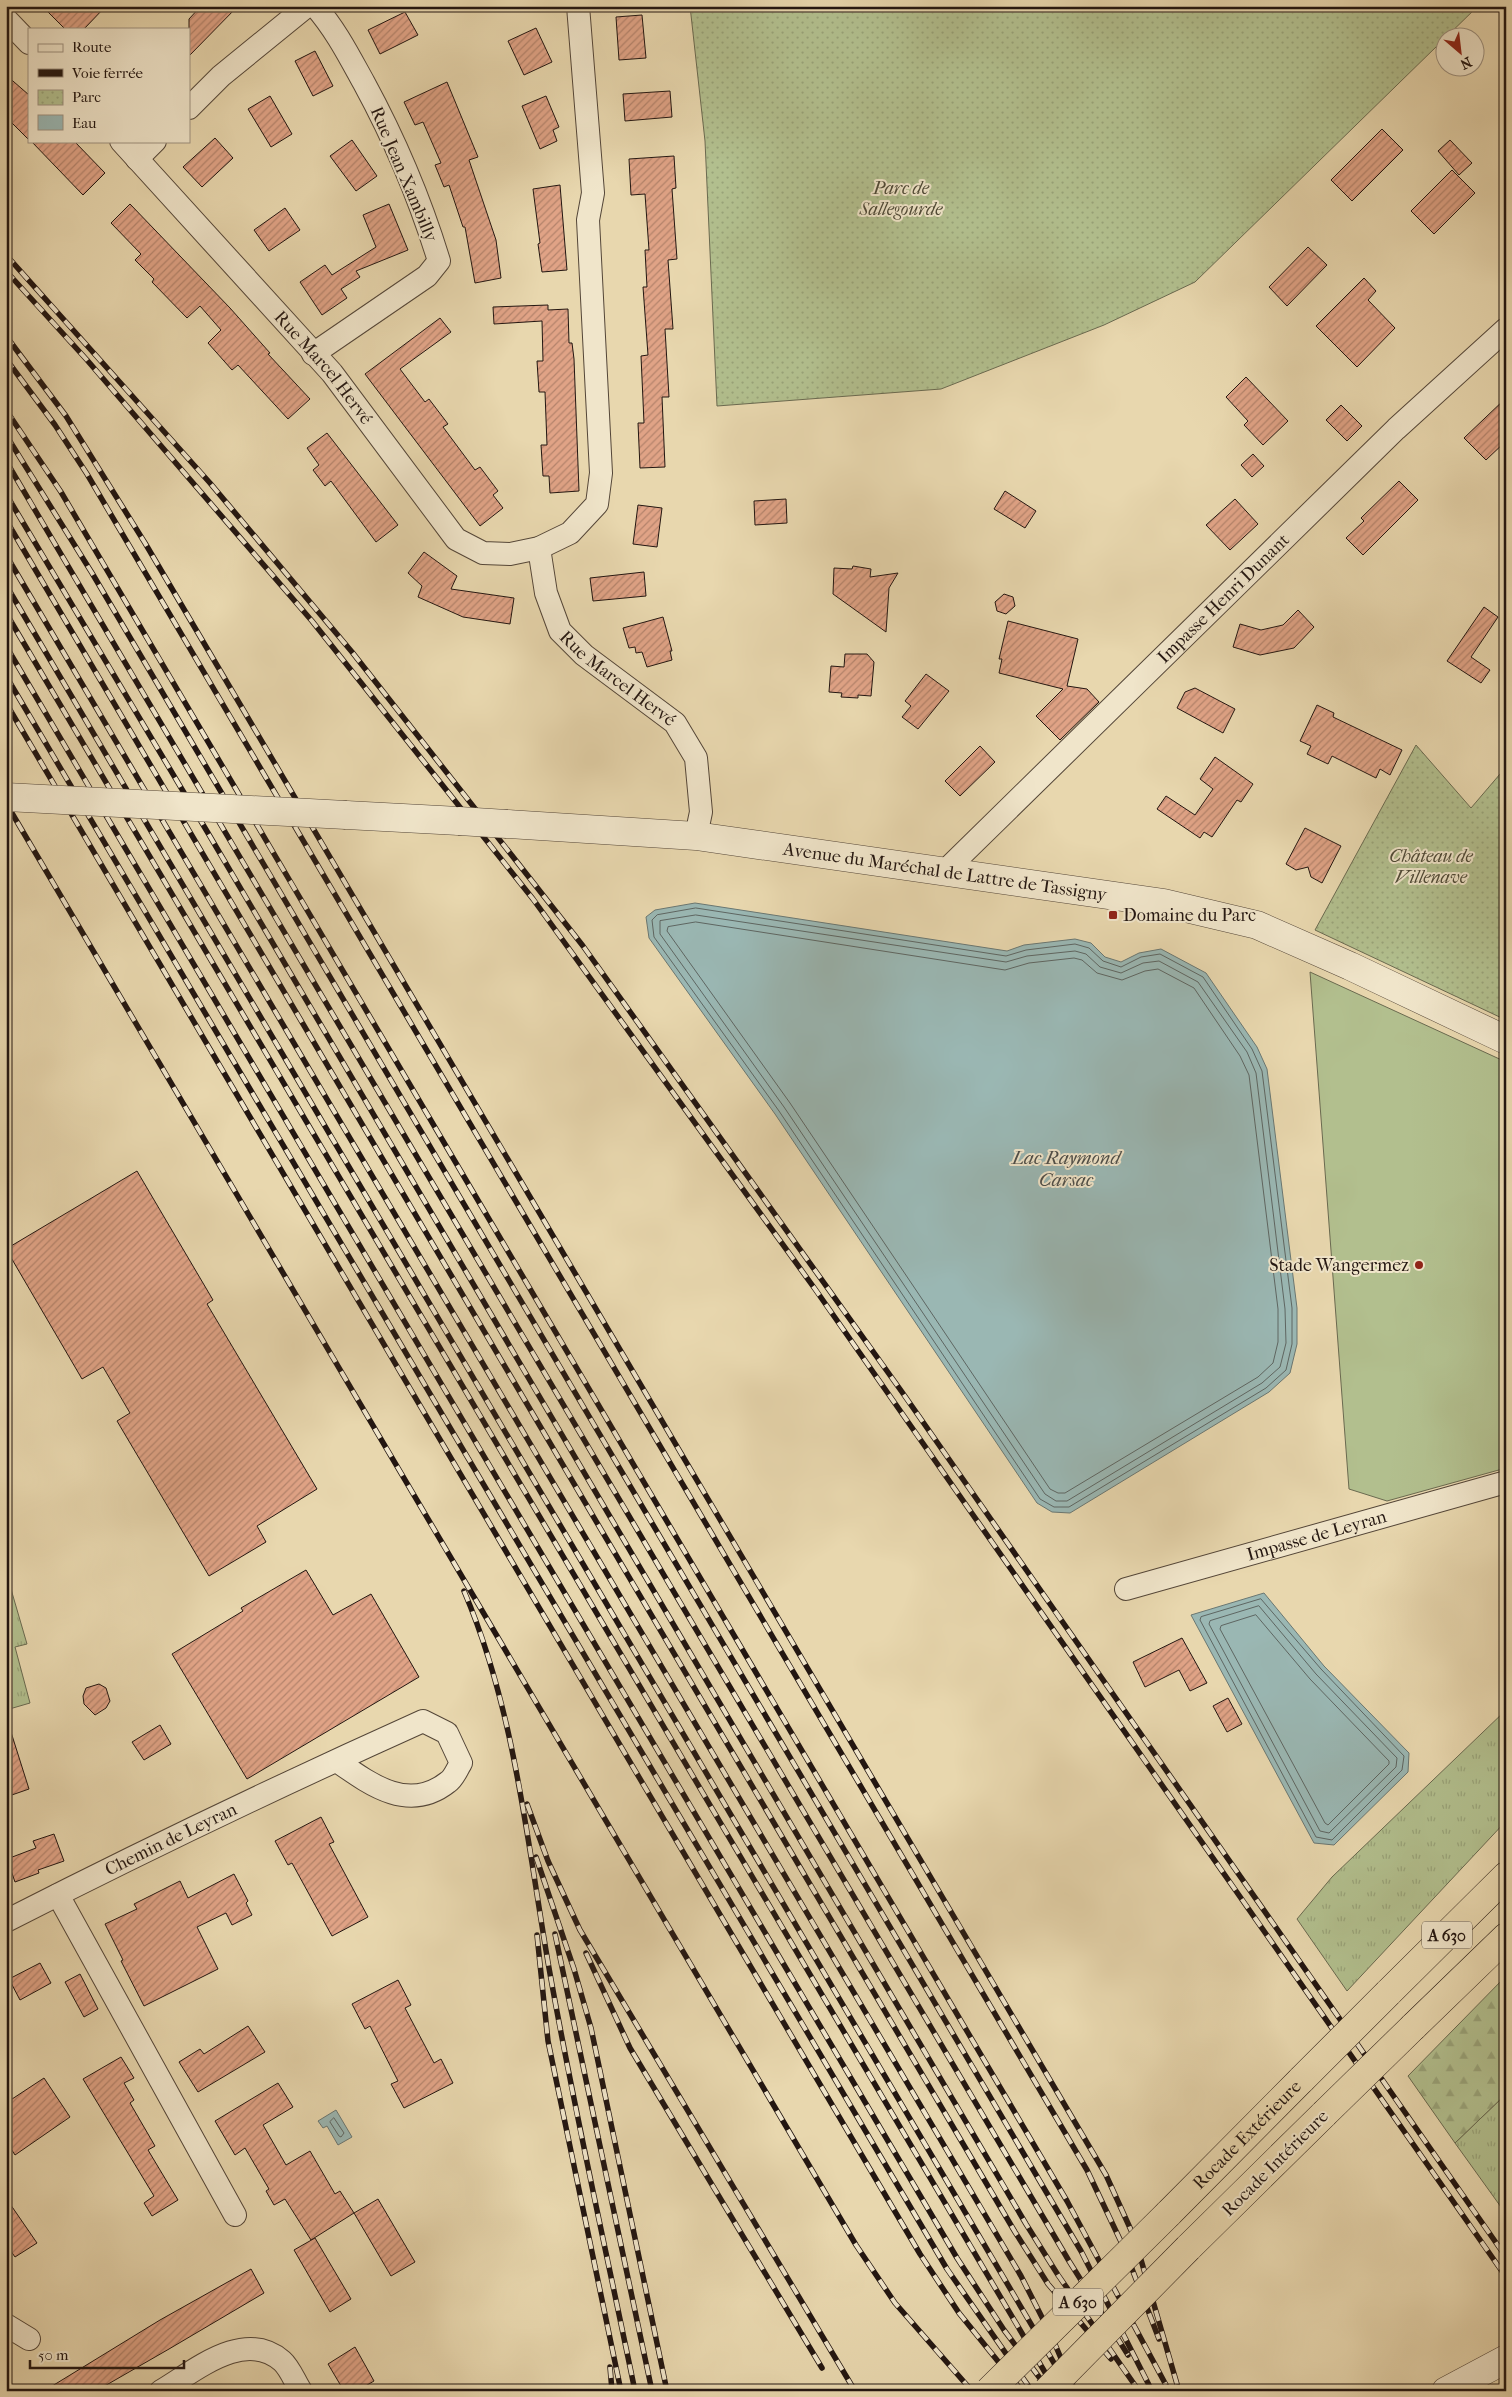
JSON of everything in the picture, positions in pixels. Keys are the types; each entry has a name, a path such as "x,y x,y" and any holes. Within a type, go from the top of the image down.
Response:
{"highway":[{"name":"Rocade Extérieure","path":"989,2391 1506,1876"},
{"name":"Rocade Intérieure","path":"1047,2391 1188,2248 1506,1937"}],"street":[{"path":"190,107 221,76 307,6"},
{"name":"Rue Jean Xambilly","path":"314,354 427,276 439,261 428,224 388,128 334,28 315,6"},
{"name":"Rue Marcel Hervé","path":"122,142 332,372 456,539 483,553 510,554 539,548 570,533 597,504 602,473 588,220 593,193 578,6"},
{"path":"6,19 28,42"},
{"path":"137,159 154,142"},
{"name":"Impasse Henri Dunant","path":"944,872 1389,436 1506,329"},
{"name":"Rue Marcel Hervé","path":"539,548 546,593 560,631 584,655 675,723 696,758 700,812 696,836"},
{"name":"Avenue du Maréchal de Lattre de Tassigny","path":"6,797 459,821 696,836 1164,903 1257,925 1350,966 1506,1040"},
{"name":"Impasse de Leyran","path":"1126,1589 1506,1482"},
{"name":"Chemin de Leyran","path":"6,1921 337,1761 423,1721 447,1733 460,1763 449,1782 420,1796 395,1795 368,1782 337,1761"},
{"path":"58,1896 235,2215"},
{"path":"6,2324 30,2339"},
{"path":"161,2391 225,2353 240,2348 268,2352 283,2362 301,2391"},
{"path":"1446,2391 1502,2361"}],"green space":[{"name":"Parc de Sallegourde","path":"690,6 1478,6 1455,28 1434,28 1434,49 1195,282 1104,325 941,389 717,406 705,141"},
{"name":"Château de Villenave","path":"1416,745 1471,808 1506,767 1506,1020 1315,930"},
{"name":"Stade Wangermez","path":"1310,972 1506,1062 1506,1468 1387,1501 1349,1489"},
{"path":"6,1572 27,1644 15,1647 30,1703 6,1710"},
{"path":"1506,1710 1506,1821 1347,1991 1297,1919 1332,1877"},
{"path":"1506,1976 1506,2094 1455,2143 1408,2076"},
{"path":"1506,2094 1506,2214 1455,2143"}],"water":[{"name":"Lac Raymond Carsac","path":"695,903 1007,951 1024,945 1075,939 1091,943 1105,957 1121,962 1139,953 1161,949 1206,973 1257,1047 1267,1069 1297,1308 1297,1344 1290,1373 1269,1392 1070,1513 1052,1512 1037,1503 775,1114 649,938 646,917 655,910"},
{"path":"1264,1593 1324,1666 1409,1753 1408,1772 1334,1845 1314,1843 1191,1615"},
{"path":"336,2110 352,2137 338,2145 327,2126 323,2128 318,2121"}],"building":[{"path":"42,6 106,6 85,28 64,28"},
{"path":"201,6 238,6 190,55 189,19"},
{"path":"405,12 418,35 380,54 368,30"},
{"path":"642,15 646,58 619,60 616,17"},
{"path":"536,28 552,62 524,75 508,41"},
{"path":"315,51 333,86 313,96 295,61"},
{"path":"6,75 28,94 28,139 6,117"},
{"path":"447,82 478,157 469,160 496,240 501,278 475,283 465,227 463,227 449,185 444,187 435,165 441,163 423,122 415,125 404,102"},
{"path":"670,91 672,117 625,121 623,94"},
{"path":"270,96 292,134 271,147 248,109"},
{"path":"546,96 559,127 553,130 557,141 540,149 522,106"},
{"path":"1382,129 1403,150 1352,201 1331,180"},
{"path":"215,138 233,158 202,187 183,167"},
{"path":"352,140 377,176 356,191 330,156"},
{"path":"1450,140 1472,163 1459,175 1438,151"},
{"path":"32,142 75,142 105,173 83,195"},
{"path":"674,156 676,188 672,189 677,259 668,260 673,329 665,329 669,397 662,397 665,467 640,468 638,423 644,423 641,356 648,355 643,287 647,287 645,250 649,250 645,194 631,195 629,159"},
{"path":"1452,170 1475,193 1434,234 1411,211"},
{"path":"560,185 567,270 542,272 533,189"},
{"path":"130,204 230,308 270,353 268,354 310,399 288,419 238,365 232,370 208,343 221,330 200,306 187,318 152,282 154,279 135,260 141,254 111,223"},
{"path":"389,204 408,250 356,271 360,277 341,289 347,298 322,315 300,282 325,265 332,275 376,247 363,215"},
{"path":"285,208 300,230 269,251 254,230"},
{"path":"1308,247 1327,265 1287,306 1269,287"},
{"path":"1364,278 1376,291 1368,300 1395,328 1357,367 1316,326"},
{"path":"548,305 548,310 568,309 569,343 572,343 574,359 579,491 550,493 549,476 543,476 541,445 547,445 545,392 539,392 537,361 543,361 542,321 494,324 493,307"},
{"path":"440,318 451,332 400,369 425,402 429,399 448,424 443,427 475,470 480,467 498,491 493,495 503,508 480,526 365,374"},
{"path":"1246,377 1288,421 1263,445 1244,425 1248,421 1226,397"},
{"path":"1506,398 1506,441 1486,460 1464,438"},
{"path":"1341,405 1362,426 1347,441 1326,420"},
{"path":"327,433 398,525 376,542 331,481 325,486 313,470 319,465 307,448"},
{"path":"1253,454 1264,466 1252,477 1241,465"},
{"path":"1399,481 1418,500 1363,555 1346,538 1364,521 1361,518"},
{"path":"1005,491 1036,511 1025,528 994,509"},
{"path":"786,499 787,523 755,525 754,501"},
{"path":"1235,499 1258,524 1230,550 1206,525"},
{"path":"638,505 662,508 657,547 633,544"},
{"path":"424,552 457,576 451,589 514,598 510,624 463,617 418,597 422,586 408,573"},
{"path":"853,566 871,569 870,577 898,573 889,588 886,632 833,594 834,568 852,569"},
{"path":"644,572 646,596 593,601 590,578"},
{"path":"1004,594 1013,597 1015,606 1006,614 997,611 995,602"},
{"path":"1484,607 1498,617 1471,657 1490,670 1481,683 1447,661"},
{"path":"1298,610 1314,627 1294,648 1260,655 1233,647 1240,624 1261,630 1283,625"},
{"path":"663,617 672,651 670,651 672,660 647,667 642,652 636,653 635,647 629,648 623,628"},
{"path":"1008,621 1078,639 1067,686 1087,689 1099,702 1060,740 1036,716 1063,689 999,673 1002,659 999,659"},
{"path":"845,654 867,654 874,662 871,696 858,695 858,698 841,697 842,693 829,692 831,666 844,667"},
{"path":"926,674 949,691 918,729 902,717 911,706 905,701"},
{"path":"1195,688 1235,709 1223,733 1177,708 1185,692"},
{"path":"1317,705 1334,713 1333,717 1402,750 1390,775 1380,769 1376,778 1332,756 1328,764 1307,754 1311,746 1300,741"},
{"path":"980,746 995,762 960,796 945,781"},
{"path":"1215,757 1253,784 1241,802 1237,800 1212,837 1204,832 1200,838 1157,809 1166,796 1195,815 1213,789 1200,779"},
{"path":"1305,828 1341,846 1322,883 1311,877 1308,867 1296,870 1286,864"},
{"path":"137,1171 213,1300 207,1304 317,1489 257,1526 266,1542 209,1576 117,1421 130,1413 103,1367 82,1379 6,1249"},
{"path":"306,1570 333,1615 371,1594 419,1677 247,1779 172,1654 243,1611 241,1608"},
{"path":"1182,1638 1207,1683 1190,1691 1179,1670 1145,1687 1133,1662"},
{"path":"99,1684 106,1688 110,1701 106,1708 95,1715 84,1704 83,1696 86,1688"},
{"path":"1228,1698 1242,1724 1227,1732 1213,1706"},
{"path":"160,1725 171,1744 144,1760 132,1742"},
{"path":"10,1729 29,1789 6,1797 6,1730"},
{"path":"321,1817 334,1842 329,1844 368,1917 332,1936 292,1863 288,1865 275,1841"},
{"path":"54,1834 64,1861 38,1870 39,1873 15,1882 7,1859 36,1848 33,1841"},
{"path":"234,1874 248,1901 246,1903 252,1915 232,1925 226,1913 197,1927 218,1969 144,2006 105,1924 137,1909 134,1904 180,1881 188,1898"},
{"path":"40,1963 51,1983 20,2000 9,1979"},
{"path":"80,1974 98,2009 84,2017 65,1982"},
{"path":"398,1980 411,2005 405,2008 434,2063 441,2059 453,2083 404,2108 391,2084 398,2081 370,2026 365,2029 352,2004"},
{"path":"248,2026 265,2052 198,2092 179,2062 200,2049 204,2054"},
{"path":"121,2057 134,2078 124,2083 134,2100 130,2103 155,2146 148,2150 178,2200 152,2216 144,2203 154,2196 83,2079"},
{"path":"44,2078 70,2117 15,2155 6,2141 6,2103"},
{"path":"278,2083 293,2107 263,2125 286,2165 310,2151 335,2194 340,2191 354,2213 311,2240 285,2199 274,2205 266,2191 269,2189 245,2148 235,2155 215,2121"},
{"path":"6,2198 37,2243 15,2257 6,2244"},
{"path":"378,2199 415,2262 391,2276 354,2213"},
{"path":"315,2238 351,2299 330,2312 294,2250"},
{"path":"251,2269 264,2293 169,2349 96,2391 44,2391 160,2320"},
{"path":"355,2347 374,2381 357,2391 344,2391 328,2364"}],"railway":[{"path":"6,255 210,483 352,652 583,946 902,1392 1506,2257"},
{"path":"6,271 87,360 312,621 533,899 815,1289 1506,2277"},
{"path":"6,336 66,416 145,543 1106,2175 1135,2239 1179,2391"},
{"path":"6,359 55,425 87,474 1087,2170 1124,2248 1159,2339"},
{"path":"6,410 61,492 1067,2201 1166,2385"},
{"path":"6,435 92,573 1081,2251 1152,2391"},
{"path":"6,461 1069,2261 1128,2355"},
{"path":"6,494 208,833 1026,2224 1058,2275 1139,2391"},
{"path":"6,520 1015,2232 1048,2284 1111,2359"},
{"path":"6,555 1021,2276 1051,2335 1075,2391"},
{"path":"6,585 1064,2380"},
{"path":"6,613 1056,2391"},
{"path":"6,646 957,2258 1004,2330 1048,2389"},
{"path":"6,676 947,2269 1032,2391"},
{"path":"6,703 920,2254 959,2313 1022,2391"},
{"path":"6,803 856,2245 895,2303 972,2391"},
{"path":"464,1591 496,1682 508,1729 559,2021 635,2391"},
{"path":"527,1804 548,1861 580,1930 855,2391"},
{"path":"536,1857 574,1969 591,2028 667,2391"},
{"path":"555,1934 652,2391"},
{"path":"537,1935 548,2041 621,2391"},
{"path":"586,1953 630,2048 822,2368"},
{"path":"610,2367 612,2391"}],"place":[{"name":"Domaine du Parc","path":"1113,915"},
{"name":"Stade Wangermez","path":"1419,1265"}]}
